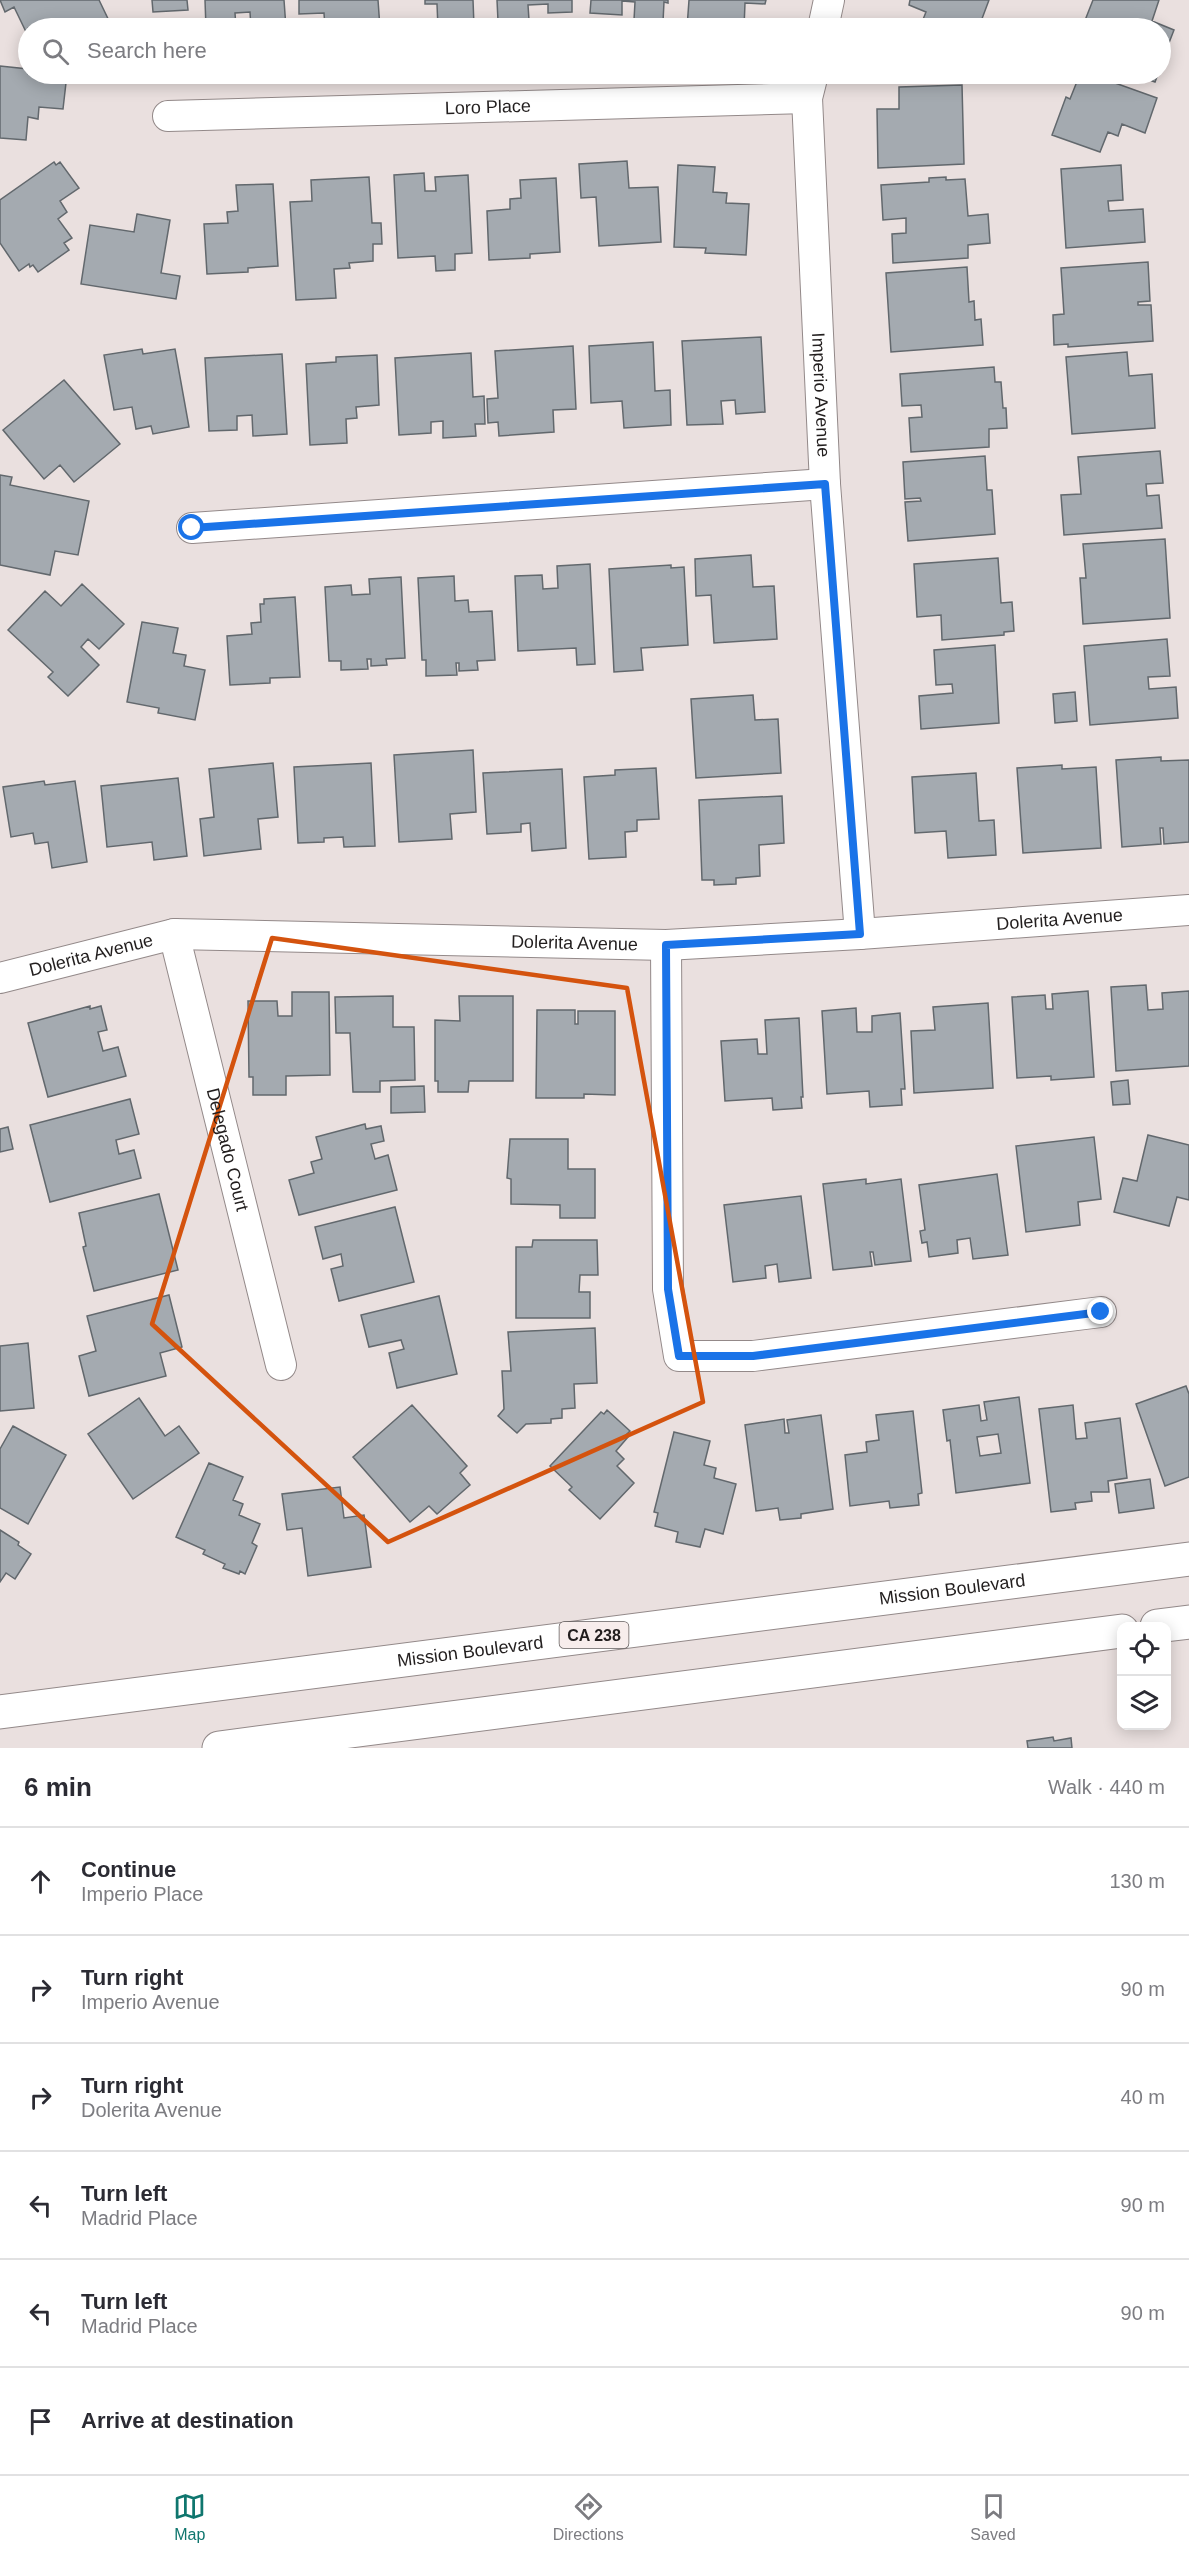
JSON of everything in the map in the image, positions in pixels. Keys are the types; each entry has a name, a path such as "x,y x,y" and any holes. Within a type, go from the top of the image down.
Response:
{"main road":[{"name":"Mission Boulevard","path":"0,1712 1189,1559"},
{"path":"1171,1624 1189,1622"},
{"path":"219,1748 1117,1632"}],"street":[{"path":"825,18 829,0"},
{"name":"Loro Place","path":"168,116 810,86"},
{"name":"Imperio Avenue","path":"810,86 825,484 860,934"},
{"path":"192,528 825,484"},
{"name":"Dolerita Avenue","path":"0,978 174,934 666,945 860,934 1189,910"},
{"name":"Delegado Court","path":"174,934 282,1365"},
{"path":"666,945 668,1289 679,1356 753,1356 1101,1312"}],"highlighted area":[{"path":"272,938 627,988 703,1402 388,1542 152,1324"}],"building":[{"path":"0,0 99,0 108,18 19,18 14,7 5,12"},
{"path":"152,0 187,0 188,10 153,12"},
{"path":"205,0 284,0 285,18 250,18 250,12 235,13 235,18 206,18"},
{"path":"299,0 378,0 379,18 324,18 324,13 299,14"},
{"path":"425,0 473,0 474,18 438,18 437,4 425,4"},
{"path":"497,0 572,0 572,12 548,13 548,4 528,5 529,18 498,18"},
{"path":"591,0 668,0 668,3 664,2 663,18 634,18 635,2 622,1 622,15 590,13"},
{"path":"689,0 766,0 765,4 745,3 744,18 688,18"},
{"path":"910,0 989,0 982,18 924,18 926,12 909,5"},
{"path":"1093,0 1159,0 1153,18 1086,18"},
{"path":"0,66 18,68 18,84 66,84 63,109 39,107 38,119 28,117 26,140 0,138"},
{"path":"1076,84 1118,84 1157,98 1145,133 1122,124 1118,136 1108,132 1100,152 1052,135 1066,97 1070,99"},
{"path":"962,85 964,164 878,168 877,109 899,109 899,87"},
{"path":"627,161 629,188 658,187 661,242 599,246 596,197 581,198 579,164"},
{"path":"54,162 56,165 60,162 79,188 60,201 67,212 58,219 72,238 64,243 69,250 38,272 33,265 30,267 29,264 19,271 0,243 0,200"},
{"path":"678,165 715,167 713,192 727,193 726,203 749,204 746,255 705,253 706,248 674,247"},
{"path":"1121,165 1123,200 1108,201 1109,211 1143,209 1145,242 1066,248 1061,169"},
{"path":"424,173 425,191 436,191 435,177 468,175 472,253 455,254 455,270 436,271 435,256 398,258 394,175"},
{"path":"369,177 372,223 381,223 382,244 373,244 373,261 349,263 350,268 334,269 336,298 296,300 290,202 312,201 311,180"},
{"path":"946,177 946,180 965,179 968,216 988,214 990,243 968,245 968,258 893,263 892,234 906,233 906,218 883,220 881,185 929,182 929,178"},
{"path":"556,178 560,252 530,254 530,258 489,260 487,211 510,209 510,199 521,198 520,180"},
{"path":"273,184 278,266 248,268 248,272 207,274 204,224 228,223 227,212 238,211 236,185"},
{"path":"137,214 170,220 161,273 180,276 176,299 81,284 90,225 134,232"},
{"path":"1148,262 1150,301 1138,302 1138,305 1151,305 1153,341 1068,347 1068,344 1054,345 1053,315 1064,314 1061,268"},
{"path":"967,267 969,302 974,301 975,320 981,319 983,345 891,352 886,273"},
{"path":"761,337 765,412 736,414 735,400 721,401 723,424 687,425 682,341"},
{"path":"653,342 655,391 670,390 671,425 624,428 622,401 591,403 589,346"},
{"path":"573,346 576,409 553,410 554,432 499,436 498,422 488,423 487,399 498,398 495,351"},
{"path":"142,349 143,354 175,349 189,427 153,434 151,426 136,429 132,407 114,410 104,355"},
{"path":"1127,352 1129,376 1152,374 1155,428 1072,434 1066,357"},
{"path":"471,353 473,397 484,396 485,424 475,424 476,436 443,438 443,421 431,422 431,433 399,435 395,358"},
{"path":"282,354 287,434 253,436 252,415 237,416 237,430 209,431 205,358"},
{"path":"377,355 379,405 356,407 357,418 346,419 347,443 310,445 306,364 336,362 336,357"},
{"path":"994,367 995,382 1001,382 1007,428 989,429 989,447 911,452 909,418 922,417 921,405 902,406 900,374"},
{"path":"64,380 120,444 74,482 60,465 44,479 3,430"},
{"path":"1160,451 1163,483 1146,484 1147,496 1159,495 1162,528 1064,535 1061,495 1081,494 1078,457"},
{"path":"985,456 987,490 992,490 995,534 908,541 905,502 921,501 920,498 905,499 903,462"},
{"path":"0,475 12,477 10,485 89,501 78,555 55,551 50,575 0,565"},
{"path":"1165,539 1170,618 1083,624 1080,578 1086,578 1083,544"},
{"path":"751,555 753,587 774,586 777,639 714,643 711,595 696,596 695,559"},
{"path":"998,558 1001,603 1012,602 1014,631 1004,632 1004,635 942,640 941,615 917,617 914,564"},
{"path":"590,564 595,664 577,665 576,648 518,651 515,576 542,575 543,589 558,588 557,566"},
{"path":"671,565 671,568 684,567 688,645 641,648 643,670 614,672 609,569"},
{"path":"454,576 455,601 468,600 469,612 492,611 495,660 477,661 478,670 459,671 459,663 456,663 457,675 426,676 426,660 422,660 418,578"},
{"path":"401,577 405,658 386,659 387,665 371,666 371,659 367,659 368,669 341,670 341,661 329,661 325,587 351,585 352,595 370,594 369,579"},
{"path":"82,584 124,624 99,649 88,639 81,647 99,665 68,696 48,677 53,672 8,630 45,591 61,606"},
{"path":"295,597 300,677 270,678 270,683 230,685 227,636 252,634 251,623 261,622 260,604 264,604 264,599"},
{"path":"142,622 178,628 173,653 186,655 184,666 205,670 195,720 158,713 159,708 127,702"},
{"path":"1167,639 1170,676 1148,677 1149,689 1176,687 1178,718 1090,725 1084,646"},
{"path":"995,645 999,723 921,729 919,696 953,693 952,684 936,685 934,650"},
{"path":"1075,692 1077,721 1055,723 1053,694"},
{"path":"753,695 755,720 778,719 781,773 696,778 691,699"},
{"path":"473,750 476,812 450,814 452,839 399,842 394,755"},
{"path":"1161,757 1161,761 1189,760 1189,842 1164,844 1163,828 1160,828 1161,844 1122,847 1116,760"},
{"path":"273,763 278,817 258,819 261,849 204,856 200,819 214,817 209,769"},
{"path":"371,763 375,846 344,847 343,837 324,838 324,842 298,843 294,767"},
{"path":"1062,765 1062,769 1096,767 1101,848 1023,853 1017,768"},
{"path":"656,768 659,819 637,820 637,831 625,832 626,857 589,859 584,777 615,775 615,770"},
{"path":"562,769 566,848 532,851 530,823 521,824 521,832 487,834 483,773"},
{"path":"976,773 979,821 994,820 996,855 948,858 946,831 915,833 912,777"},
{"path":"178,778 187,856 154,860 152,842 107,847 101,786"},
{"path":"44,781 45,785 75,781 87,862 52,868 48,842 35,844 33,833 11,837 3,787"},
{"path":"782,796 784,843 759,845 760,876 736,878 736,884 714,885 714,880 702,880 699,800"},
{"path":"1146,985 1148,1010 1163,1009 1162,993 1189,991 1189,1066 1116,1071 1111,987"},
{"path":"1088,991 1094,1077 1051,1080 1051,1076 1017,1078 1012,997 1045,995 1046,1009 1053,1009 1052,994"},
{"path":"292,992 329,992 330,1075 286,1076 286,1095 253,1095 253,1077 249,1077 248,1001 277,1001 278,1016 292,1016"},
{"path":"393,996 393,1027 414,1027 415,1080 380,1081 380,1092 353,1092 350,1033 336,1033 335,997"},
{"path":"459,996 513,996 513,1081 469,1081 468,1092 438,1092 438,1081 435,1081 435,1020 460,1021"},
{"path":"988,1003 993,1088 914,1093 911,1031 935,1030 933,1007"},
{"path":"90,1006 90,1009 101,1006 107,1030 98,1032 103,1051 118,1047 126,1076 48,1097 28,1023"},
{"path":"856,1008 857,1032 872,1032 872,1016 900,1013 905,1089 901,1089 902,1105 870,1107 869,1091 827,1094 822,1011"},
{"path":"537,1010 575,1010 575,1024 578,1024 578,1011 615,1011 615,1095 584,1094 584,1098 536,1098"},
{"path":"799,1018 802,1108 773,1110 772,1098 725,1101 721,1041 757,1039 758,1054 767,1054 765,1020"},
{"path":"1128,1080 1130,1104 1113,1105 1111,1082"},
{"path":"424,1086 425,1112 391,1113 391,1087"},
{"path":"130,1099 139,1134 116,1140 119,1154 134,1150 141,1178 50,1202 30,1125"},
{"path":"365,1124 366,1129 381,1126 384,1141 371,1144 375,1159 388,1155 397,1190 299,1215 289,1180 314,1173 311,1162 322,1159 316,1137"},
{"path":"8,1127 13,1149 0,1152 0,1129"},
{"path":"1148,1135 1189,1145 1189,1200 1177,1197 1169,1226 1114,1212 1123,1178 1137,1181"},
{"path":"1094,1137 1101,1199 1078,1202 1080,1225 1026,1232 1016,1146"},
{"path":"510,1139 568,1139 568,1169 595,1169 595,1218 560,1218 560,1205 511,1204 511,1179 507,1178"},
{"path":"997,1174 1008,1255 973,1259 970,1238 957,1240 958,1253 929,1257 927,1242 922,1243 920,1231 925,1230 919,1185"},
{"path":"866,1179 866,1184 901,1179 911,1261 875,1265 873,1252 870,1252 872,1266 833,1270 823,1184"},
{"path":"159,1194 178,1270 94,1291 83,1247 86,1246 79,1213"},
{"path":"801,1196 811,1278 779,1282 777,1264 765,1266 766,1278 733,1282 724,1205"},
{"path":"395,1207 414,1282 339,1301 331,1269 343,1266 341,1254 323,1259 315,1227"},
{"path":"533,1240 597,1240 598,1275 580,1275 579,1292 590,1292 590,1318 516,1318 516,1247 532,1247"},
{"path":"169,1295 182,1347 160,1353 166,1376 89,1396 79,1356 96,1351 87,1316"},
{"path":"439,1296 457,1374 397,1388 389,1353 404,1349 401,1340 369,1347 361,1315"},
{"path":"595,1328 597,1383 574,1384 575,1408 562,1409 562,1418 551,1419 551,1423 526,1424 517,1433 498,1416 504,1409 502,1371 511,1371 508,1332"},
{"path":"28,1343 34,1408 0,1411 0,1346"},
{"path":"1186,1386 1189,1394 1189,1477 1165,1486 1136,1404"},
{"path":"1019,1397 1030,1483 956,1493 950,1440 947,1441 943,1410 979,1405 981,1421 987,1420 984,1402","holes":["998,1434 1001,1453 980,1456 977,1437"]},
{"path":"139,1398 165,1436 179,1426 199,1453 133,1499 88,1434"},
{"path":"412,1405 467,1466 460,1473 470,1485 437,1514 429,1506 410,1522 353,1457"},
{"path":"1073,1405 1076,1439 1087,1438 1085,1423 1120,1418 1127,1478 1108,1481 1109,1492 1091,1492 1092,1501 1075,1503 1076,1509 1051,1512 1039,1409"},
{"path":"607,1410 630,1431 626,1435 628,1437 616,1451 624,1459 617,1466 634,1483 600,1519 569,1490 572,1487 550,1466 601,1412 604,1414"},
{"path":"913,1411 922,1493 918,1494 919,1505 890,1508 889,1501 850,1506 845,1455 867,1452 866,1442 879,1440 876,1415"},
{"path":"821,1415 833,1509 801,1514 801,1518 780,1520 778,1508 756,1511 745,1425 784,1419 785,1433 789,1433 787,1420"},
{"path":"13,1426 66,1455 28,1524 0,1508 0,1449"},
{"path":"674,1432 710,1441 704,1465 716,1468 714,1478 736,1484 723,1534 705,1529 700,1547 676,1542 678,1532 655,1526 658,1513 654,1512"},
{"path":"209,1463 243,1477 233,1500 243,1504 239,1515 260,1524 252,1543 257,1546 245,1574 223,1568 225,1564 203,1554 205,1550 176,1537"},
{"path":"1150,1479 1154,1508 1119,1513 1115,1484"},
{"path":"340,1487 344,1518 364,1515 371,1567 308,1576 302,1528 287,1530 282,1494"},
{"path":"0,1530 19,1542 18,1545 31,1554 15,1579 6,1573 0,1582"},
{"path":"1053,1737 1054,1741 1071,1738 1072,1748 1028,1748 1027,1741"}],"route":[{"path":"192,528 825,484 860,934 666,945 668,1289 679,1356 753,1356 1101,1312"}]}
